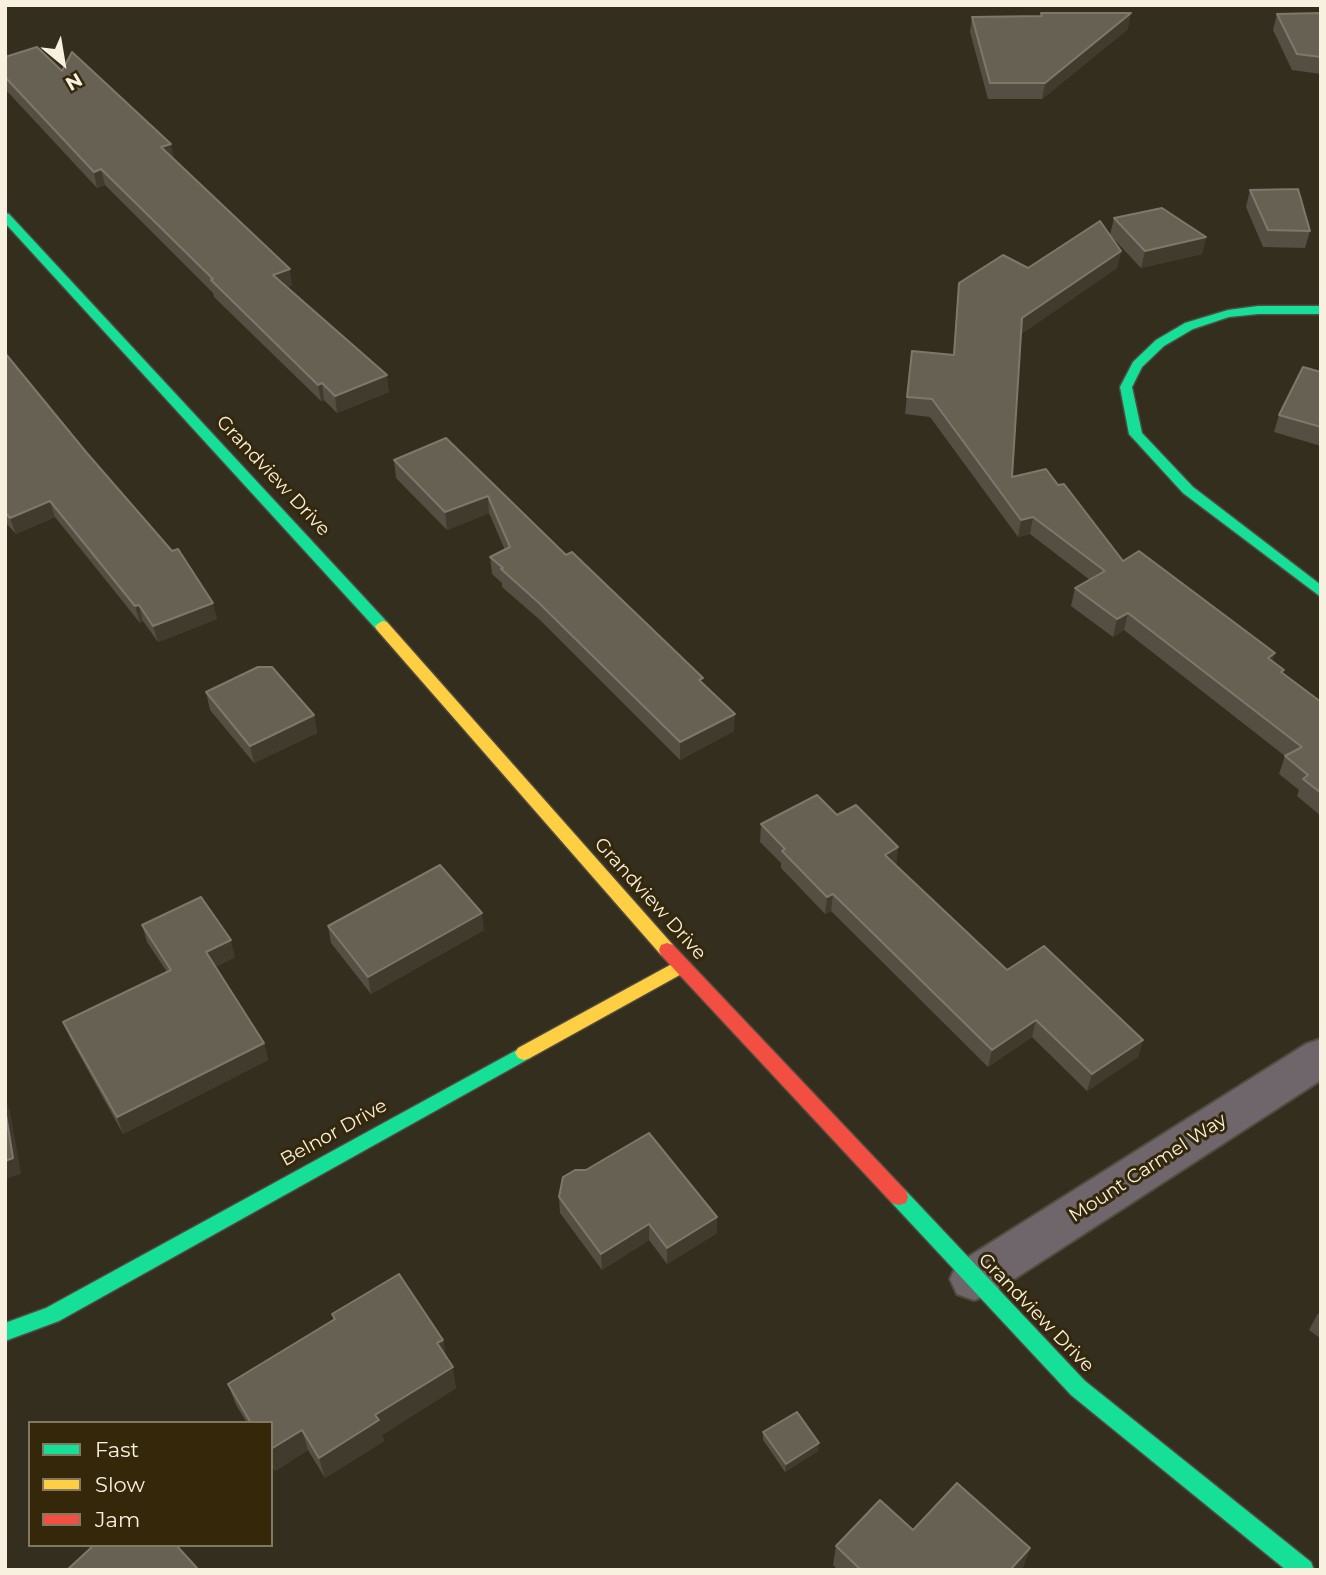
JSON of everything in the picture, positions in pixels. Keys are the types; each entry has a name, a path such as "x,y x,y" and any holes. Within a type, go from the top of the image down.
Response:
{"street":[{"name":"Grandview Drive","path":"5,216 367,609 681,966 1078,1388 1304,1570"},
{"path":"1321,310 1258,310 1227,314 1189,326 1160,343 1137,365 1126,387 1136,434 1188,490 1321,592"},
{"name":"Belnor Drive","path":"5,1332 52,1315 681,966"},
{"name":"Mount Carmel Way","path":"974,1279 1321,1058"}],"building":[{"path":"1041,13 1131,13 1045,83 990,83 972,17 1042,16"},
{"path":"1321,13 1321,57 1297,54 1277,14"},
{"path":"37,47 62,71 72,52 171,144 161,147 290,269 273,275 387,375 335,396 322,383 318,385 101,169 94,172 5,77 5,57"},
{"path":"1298,189 1310,231 1268,230 1250,190"},
{"path":"1162,208 1206,237 1145,251 1114,218"},
{"path":"1100,221 1121,251 1022,318 1012,477 1046,469 1058,485 1064,484 1123,561 1139,551 1275,653 1268,658 1284,670 1281,672 1321,702 1321,793 1303,779 1308,775 1285,756 1302,747 1128,613 1117,619 1075,588 1105,571 1033,517 1021,520 932,399 907,397 912,351 954,355 959,283 1003,255 1028,268"},
{"path":"5,353 172,551 178,549 213,603 153,626 139,605 135,606 50,501 10,518 5,512"},
{"path":"1303,367 1321,372 1321,427 1279,415"},
{"path":"446,438 566,555 572,552 700,675 703,678 699,680 735,714 680,742 490,557 510,547 488,496 445,512 394,460"},
{"path":"258,667 272,667 314,715 250,746 206,692"},
{"path":"817,795 837,815 856,805 898,847 885,855 1007,970 1044,946 1143,1040 1092,1074 1036,1020 992,1050 833,894 827,897 782,851 785,849 761,824"},
{"path":"440,865 482,913 368,977 328,926"},
{"path":"201,897 231,940 206,952 264,1043 117,1117 63,1022 171,970 142,925"},
{"path":"5,1109 13,1158 5,1161"},
{"path":"649,1133 717,1217 667,1248 649,1224 601,1254 559,1197 563,1177 575,1170 586,1170"},
{"path":"399,1274 443,1340 437,1343 453,1367 375,1415 379,1420 319,1458 302,1430 273,1448 273,1421 250,1421 228,1384 335,1319 332,1314"},
{"path":"797,1412 819,1443 786,1464 763,1432"},
{"path":"957,1483 1030,1548 1010,1570 861,1570 836,1546 880,1500 913,1530"},
{"path":"92,1547 178,1547 197,1568 194,1570 67,1570"}],"traffic: fast":[{"path":"5,216 382,626"},
{"path":"1321,310 1258,310 1228,314 1189,326 1160,343 1137,365 1126,387 1136,434 1188,490 1321,592"},
{"path":"5,1332 52,1315 524,1053"},
{"path":"899,1197 1078,1388 1303,1570"}],"traffic: slow":[{"path":"382,626 667,950"},
{"path":"524,1053 681,966"}],"traffic: jam":[{"path":"667,950 899,1197"}]}
